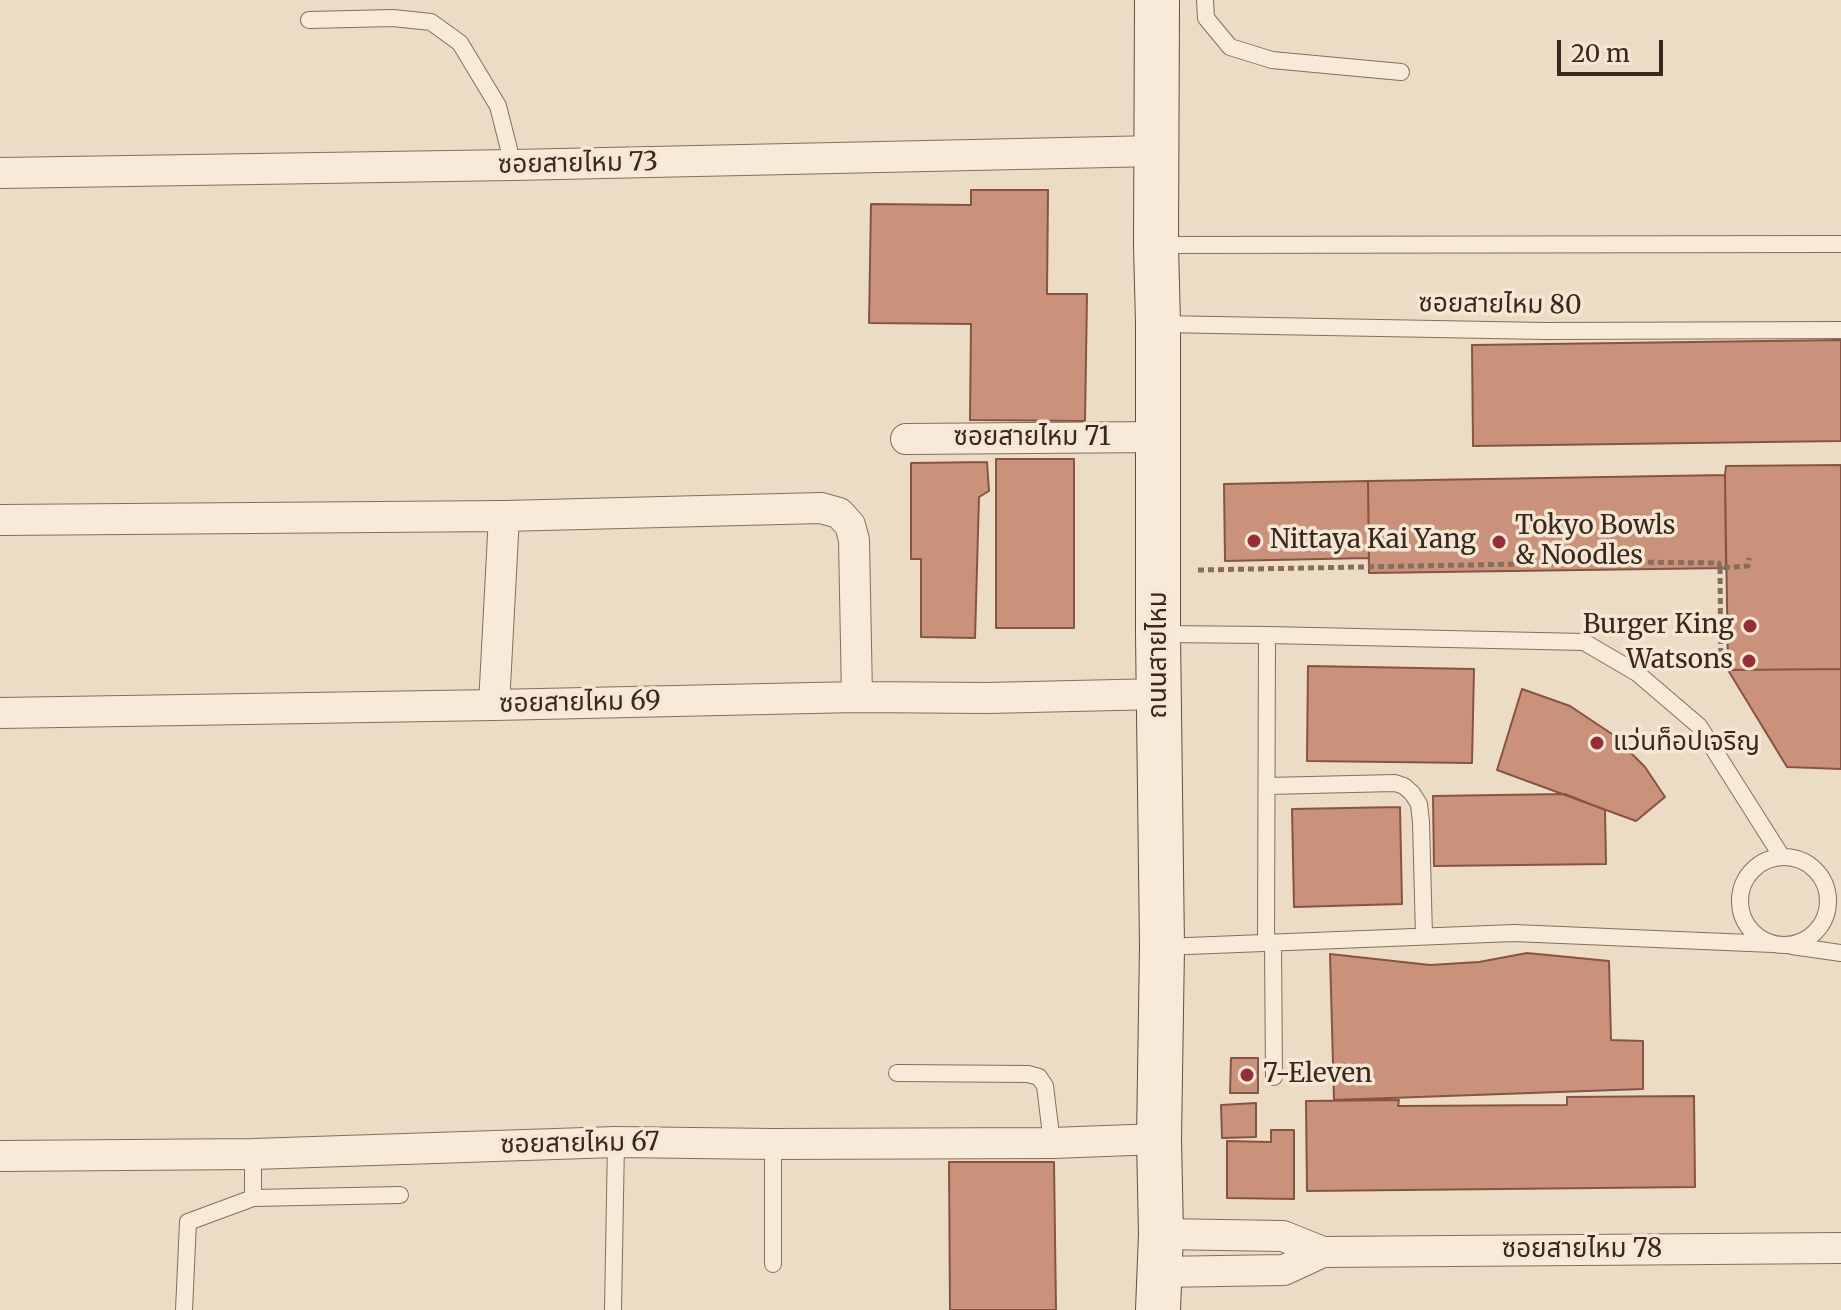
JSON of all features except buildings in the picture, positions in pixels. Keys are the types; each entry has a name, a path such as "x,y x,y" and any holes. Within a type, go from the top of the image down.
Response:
{"main road":[{"name":"ถนนสายไหม","path":"1157,0 1162,947 1159,1272"}],"street":[{"name":"ซอยสายไหม 73","path":"0,173 1156,151"},
{"name":"ซอยสายไหม 71","path":"906,439 1158,437"},
{"path":"0,520 504,516 821,508 839,513 850,525 854,540 857,697"},
{"path":"494,705 504,516"},
{"name":"ซอยสายไหม 69","path":"0,713 1160,694"},
{"name":"ซอยสายไหม 67","path":"0,1156 253,1154 616,1142 1052,1143 1159,1139"},
{"name":"ซอยสายไหม 78","path":"1159,1272 1284,1270 1323,1252 1841,1248"}],"lane":[{"path":"1205,0 1206,18 1230,47 1272,60 1401,72"},
{"path":"309,20 393,18 431,22 460,43 498,106 513,165"},
{"path":"1156,245 1841,244"},
{"name":"ซอยสายไหม 80","path":"1158,324 1545,331 1841,330"},
{"path":"1158,634 1584,642 1637,673 1699,726 1782,857"},
{"path":"1267,635 1274,1077"},
{"path":"1267,786 1395,783 1412,793 1419,804 1421,822 1424,936"},
{"path":"1782,857 1808,864 1818,873 1834,899 1821,925 1812,935 1800,942 1780,945 1760,939 1749,929 1742,918 1739,904 1741,890 1756,867 1768,859 1782,857"},
{"path":"1162,947 1514,933 1780,945 1841,953"},
{"path":"897,1073 1028,1074 1039,1077 1045,1086 1052,1143"},
{"path":"613,1310 616,1142"},
{"path":"773,1144 773,1264"},
{"path":"253,1154 253,1198"},
{"path":"184,1310 188,1222 253,1198 400,1195"}],"path":[{"path":"1720,568 1748,566 1749,558"},
{"path":"1193,570 1719,563 1721,671"}],"place":[{"name":"Nittaya Kai Yang","path":"1254,541"},
{"name":"Tokyo Bowls & Noodles","path":"1499,542"},
{"name":"Burger King","path":"1750,626"},
{"name":"Watsons","path":"1749,661"},
{"name":"แว่นท็อปเจริญ","path":"1597,743"},
{"name":"7-Eleven","path":"1247,1075"}]}
